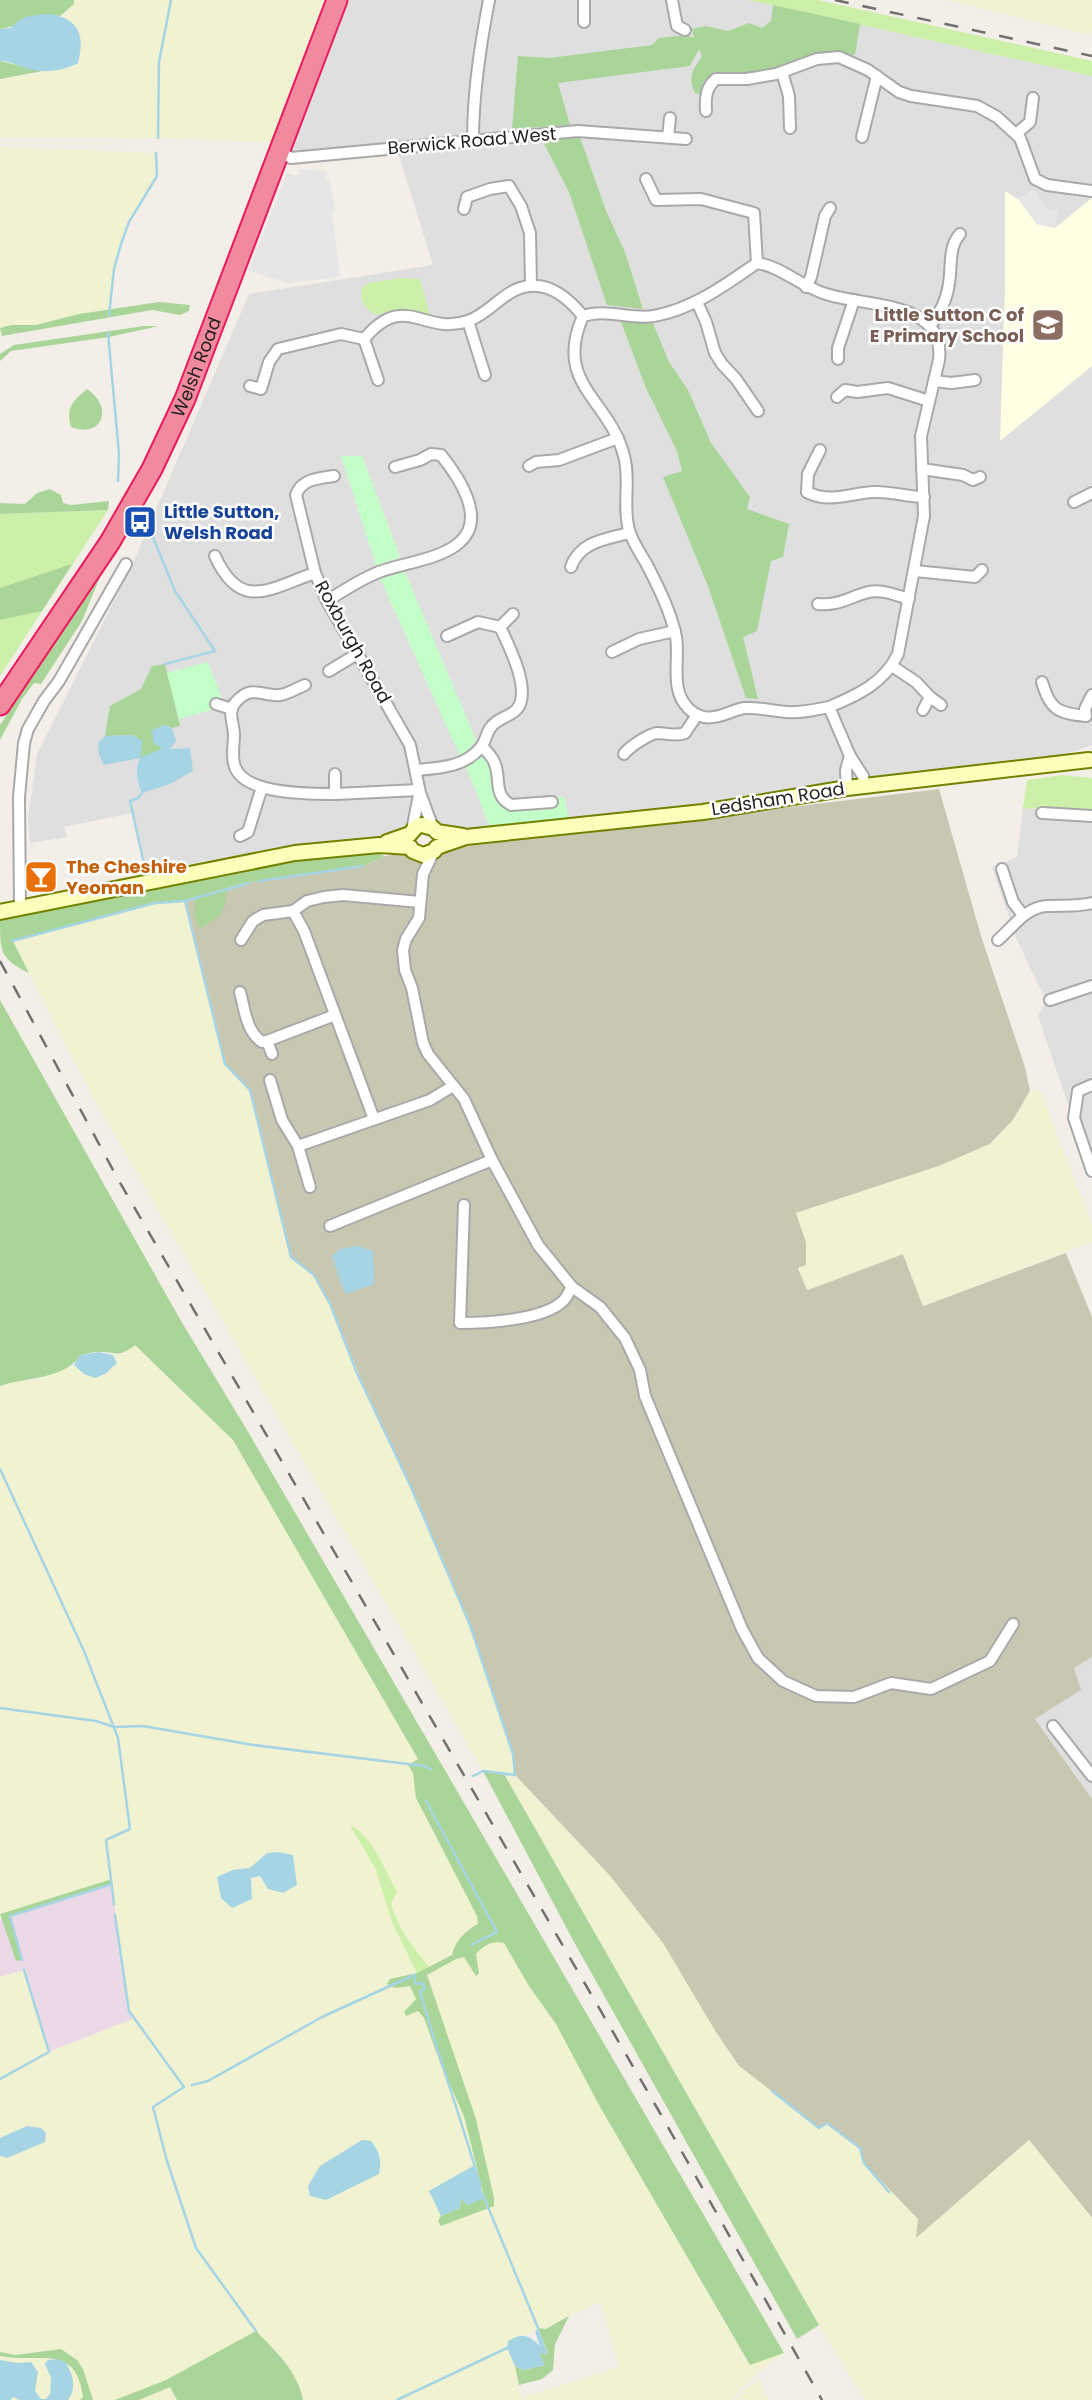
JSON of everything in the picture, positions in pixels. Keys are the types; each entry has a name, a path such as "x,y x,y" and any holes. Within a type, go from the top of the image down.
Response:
{"highway":[{"name":"Welsh Road","path":"0,705 110,542 152,469 185,399 337,0"}],"main road":[{"name":"Ledsham Road","path":"0,912 295,853 411,840 422,825 466,836 703,812 847,788 1091,759"},
{"path":"435,830 439,836 436,849"},
{"name":"Ledsham Road","path":"411,840 423,855 466,836"}],"street":[{"path":"473,140 477,66 489,0"},
{"path":"584,0 584,22"},
{"path":"672,0 677,26 685,30"},
{"path":"706,111 707,91 716,79 747,79 779,73 817,59 839,57 855,63 899,92 977,106 997,117 1016,134 1035,179 1047,185 1092,191"},
{"path":"779,73 789,96 790,128"},
{"path":"862,137 877,76"},
{"path":"1016,134 1030,122 1033,98"},
{"path":"668,137 670,118"},
{"name":"Berwick Road West","path":"278,150 291,158 578,131 686,139"},
{"path":"646,179 656,200 701,199 754,213 757,263"},
{"path":"467,197 510,181 530,233 531,286"},
{"path":"457,189 467,197"},
{"path":"464,209 467,197"},
{"path":"806,287 811,277 824,211"},
{"path":"931,325 946,300 953,237"},
{"path":"757,263 775,268 806,287 828,295 879,304 931,325 941,348 921,436 924,516 903,637 892,666 874,685 829,707 788,712 745,708 713,718 697,715 688,709 678,690 675,632 656,582 629,533 625,507 627,469 618,438 580,379 575,365 574,345 583,316 603,312 624,316 654,316 697,302 757,263"},
{"path":"364,339 377,323 402,315 439,324 468,321 492,307 509,292 531,286 560,293 573,303 583,316"},
{"path":"835,353 854,300"},
{"path":"697,302 716,354 758,412"},
{"path":"468,321 485,376"},
{"path":"260,389 269,362 278,349 341,334 364,339"},
{"path":"364,339 378,380"},
{"path":"935,381 969,385"},
{"path":"841,390 857,392 888,388 929,401"},
{"path":"533,460 559,460 618,438"},
{"path":"327,601 380,572 441,552 461,542 469,525 470,505 441,449 413,463 395,467"},
{"path":"798,501 807,492 807,474 820,450"},
{"path":"922,469 963,475 975,481"},
{"path":"286,484 298,489 310,480 334,476"},
{"name":"Roxburgh Road","path":"298,489 296,495 315,573 327,601 410,745 420,792 435,830"},
{"path":"807,492 832,499 876,491 924,497"},
{"path":"1074,502 1092,493"},
{"path":"571,559 590,544 629,533"},
{"path":"20,908 19,797 26,736 36,713 59,681 126,564"},
{"path":"215,565 237,585 253,592 271,591 315,573"},
{"path":"915,571 975,577 982,570"},
{"path":"823,609 865,593 886,592 909,599"},
{"path":"499,627 513,614"},
{"path":"446,638 478,622 499,627"},
{"path":"416,770 450,767 464,761 482,746 492,725 519,707 523,695 522,681 499,627"},
{"path":"609,653 639,639 675,632"},
{"path":"329,671 357,654"},
{"path":"892,666 916,682 929,697 941,705"},
{"path":"1042,682 1050,694 1051,705 1058,711 1089,721"},
{"path":"305,685 283,695 253,692 235,703 232,709 234,765 241,777 262,787 306,795 420,792"},
{"path":"1089,721 1085,709 1092,695"},
{"path":"923,710 929,697"},
{"path":"216,704 232,709"},
{"path":"829,707 849,756 863,776 864,786"},
{"path":"624,754 627,741 657,733 685,733 697,715"},
{"path":"482,746 495,763 498,789 505,802 511,805 552,802"},
{"path":"847,788 846,770 849,756"},
{"path":"335,774 335,794"},
{"path":"247,836 262,787"},
{"name":"Roxburgh Road","path":"411,840 420,792"},
{"path":"1042,813 1092,816"},
{"path":"411,840 423,874"},
{"path":"436,849 423,874 419,918 402,950 428,1054 464,1099 492,1160 538,1245 572,1287 600,1307 625,1338 640,1370 645,1396 741,1629 758,1658 783,1681 816,1696 854,1697 891,1683 931,1689 990,1661 1013,1624"},
{"path":"1002,869 1013,902 1023,915"},
{"path":"241,940 253,922 263,915 293,911 307,901 343,895 421,902"},
{"path":"998,940 1023,915 1045,906 1070,907 1092,903"},
{"path":"293,911 304,931 374,1119"},
{"path":"1050,1000 1088,987"},
{"path":"240,992 248,1026 262,1042 335,1015"},
{"path":"267,1041 272,1055"},
{"path":"270,1080 282,1121 298,1146 310,1187"},
{"path":"1092,1085 1078,1091 1074,1118 1092,1171"},
{"path":"298,1146 430,1100 453,1086"},
{"path":"330,1226 492,1160"},
{"path":"464,1205 460,1323 497,1322 546,1311 562,1302 572,1287"},
{"path":"1053,1726 1092,1775"}],"shaded area":[{"path":"74,0 325,0 271,142 0,137 0,79 51,71 64,16 60,16 70,10"},
{"path":"347,0 748,0 1092,76 1092,745 1024,762 702,808 561,823 419,831 293,845 146,872 132,813 64,827 67,837 30,843 28,818 37,754 132,565 249,294 433,265 395,143 292,151 288,147"},
{"path":"948,0 1092,0 1092,28 1090,35"},
{"path":"0,147 156,153 157,176 129,222 121,244 114,269 110,309 36,325 0,328"},
{"path":"299,169 327,171 326,180 330,181 335,210 332,211 340,277 288,283 248,271 287,173 298,176"},
{"path":"1031,190 1035,191 1047,209 1058,211 1055,228 1037,224 1018,199"},
{"name":"Little Sutton C of E Primary School","path":"1005,191 1018,199 1037,224 1055,228 1092,198 1092,366 1000,441 1005,283"},
{"path":"939,789 981,936 1025,1067 1030,1091 1013,1120 990,1144 939,1166 796,1213 806,1242 806,1266 798,1268 808,1290 903,1254 923,1306 1066,1253 1092,1317 1092,1657 1074,1668 1081,1690 1035,1719 1092,1799 1092,2218 1029,2140 916,2239 889,2192 864,2163 860,2148 819,2128 739,2066 611,1877 515,1775 513,1754 497,1707 330,1304 314,1275 291,1257 250,1090 225,1064 185,901 244,883 363,866 385,856"},
{"path":"1023,808 1092,812 1092,1175 1038,1016 1046,1001 1015,935 992,867 1017,857"},
{"path":"185,901 225,1064 250,1090 291,1257 314,1275 330,1304 357,1373 410,1485 470,1625 513,1754 515,1775 611,1877 663,1943 739,2066 818,2127 827,2123 860,2148 864,2163 918,2219 916,2238 1029,2140 1092,2218 1092,2400 865,2400 819,2325 504,1774 483,1771 94,1099 12,941 155,903"},
{"path":"1040,1090 1092,1224 1092,1242 923,1306 903,1254 807,1290 798,1268 806,1265 806,1242 796,1213 939,1166 990,1144 1013,1120 1030,1091"},
{"path":"135,1345 233,1440 418,1759 408,1765 499,1916 679,2244 749,2364 784,2353 757,2373 730,2400 303,2400 300,2384 166,2380 177,2400 0,2400 0,1977 24,1970 49,2052 133,2019 129,2011 112,1884 0,1919 0,1386 17,1380 33,1381 74,1365 84,1374 116,1364 113,1355 124,1354","holes":["601,2302 619,2367 521,2398 515,2366 507,2348 525,2334 530,2335 538,2328 546,2329"]},
{"path":"1092,1657 1092,1799 1035,1719 1080,1690 1074,1668"},
{"path":"112,1884 129,2011 133,2019 49,2052 24,1970 0,1977 0,1920 3,1918 16,1960 21,1960 10,1916"},
{"path":"759,2379 768,2400 736,2400 746,2389"}],"green space":[{"path":"0,0 74,0 74,4 60,16 45,16 0,29"},
{"path":"748,0 818,0 1092,61 1092,76"},
{"path":"773,5 860,24 855,55 829,52 738,77 717,72 706,82 703,95 695,93 691,82 702,56 699,49 690,66 558,83 570,125 512,129 518,56 549,58 652,45 659,38 686,35 694,38 692,29 706,26 728,31 749,23 762,28 771,21"},
{"path":"0,61 43,71 0,79"},
{"path":"580,137 606,211 625,252 643,309 607,305 569,192 542,140"},
{"path":"401,278 420,279 430,315 399,309 376,315 366,307 362,301 362,288 368,283"},
{"path":"159,302 190,305 189,311 180,315 152,310 2,336 0,328 36,325 79,314"},
{"path":"652,321 669,362 688,390 711,443 750,497 747,509 789,524 783,557 771,561 757,631 743,637 758,699 746,698 708,586 663,477 682,471 677,451 646,388 621,322"},
{"path":"159,326 109,337 11,351 0,361 0,354 14,345"},
{"path":"87,389 95,396 102,412 97,425 82,430 71,427 69,414 77,398"},
{"path":"341,456 362,456 400,557 376,565"},
{"path":"50,489 61,495 63,503 71,505 109,501 108,510 0,514 0,503 25,504 37,493"},
{"path":"108,510 0,676 0,514"},
{"path":"72,564 42,611 0,620 0,588"},
{"path":"404,570 476,740 469,750 460,756 380,578"},
{"path":"100,577 82,621 41,684 34,683 22,699 0,740 0,725"},
{"path":"208,662 222,699 216,697 211,710 179,719 167,673"},
{"path":"165,664 180,726 172,728 165,725 162,749 141,758 133,735 105,736 110,706 141,689 152,666"},
{"path":"479,754 491,765 511,808 549,809 553,808 555,797 564,797 569,820 489,825 466,766"},
{"path":"1062,775 1092,778 1092,812 1023,808 1027,780"},
{"path":"375,852 385,856 363,866 244,883 227,888 221,913 199,929 194,914 195,898 155,903 13,941 29,973 7,958 0,939 0,920 280,862"},
{"path":"0,1000 181,1321 784,2353 750,2365 599,2105 556,2024 529,1986 504,1943 488,1944 476,1954 479,1973 476,1976 464,1957 427,1975 476,2119 494,2198 494,2206 441,2226 438,2221 441,2216 460,2208 461,2199 468,2205 484,2197 464,2116 442,2068 424,2018 418,2011 406,2016 404,2012 416,1999 410,1986 395,1988 387,1984 390,1979 417,1973 452,1955 461,1937 478,1924 477,1916 416,1798 413,1773 408,1765 418,1759 233,1440 135,1345 121,1353 96,1352 81,1355 65,1369 0,1386"},
{"path":"483,1771 504,1774 819,2325 797,2339 574,1942"},
{"path":"350,1825 365,1837 378,1855 397,1892 391,1904 397,1921 429,1967 417,1973 393,1924 375,1868"},
{"path":"112,1879 112,1884 10,1916 22,1960 16,1961 0,1914"},
{"path":"569,2316 555,2344 553,2370 542,2379 519,2385 515,2366 523,2370 545,2365 539,2353 548,2353 538,2328 546,2329"},
{"path":"256,2331 291,2371 303,2400 177,2400 170,2387 139,2400 115,2400 166,2380"},
{"path":"61,2349 77,2360 83,2369 93,2400 80,2400 83,2397 79,2380 73,2369 64,2362 0,2356 0,2352 16,2355"}],"water":[{"path":"50,14 68,20 78,30 81,45 78,63 45,71 0,61 0,29 11,28 28,16"},
{"path":"165,725 172,728 176,741 170,749 190,748 193,771 170,784 142,793 137,776 140,758 104,765 99,755 98,743 105,736 133,735 142,741 141,757 162,749 153,742 152,730"},
{"path":"358,1246 373,1251 374,1284 347,1294 332,1256 340,1249"},
{"path":"99,1352 113,1355 117,1363 105,1374 95,1378 84,1374 74,1365 80,1355"},
{"path":"267,1853 293,1855 297,1885 283,1893 268,1889 260,1876 251,1878 252,1899 232,1908 221,1898 217,1877 233,1870 250,1868"},
{"path":"27,2126 41,2128 46,2133 45,2142 7,2158 0,2156 0,2138"},
{"path":"362,2140 371,2141 380,2157 379,2174 326,2200 310,2196 308,2186 320,2166"},
{"path":"475,2165 484,2198 468,2205 461,2199 460,2208 441,2216 429,2191"},
{"path":"538,2328 548,2354 539,2353 545,2365 523,2370 515,2366 507,2348 508,2341 525,2336 540,2346 535,2332"},
{"path":"58,2359 66,2363 72,2377 73,2386 68,2400 19,2400 14,2397 0,2400 0,2360 31,2362 38,2372 35,2391 41,2399 46,2399 50,2394 51,2378 45,2364 48,2360"}],"waterway":[{"path":"158,138 159,62 171,0"},
{"path":"109,315 114,269 121,244 129,222 157,176 156,153"},
{"path":"108,333 119,454 118,481"},
{"path":"150,530 175,591 215,651 165,664"},
{"path":"142,793 130,801 144,864"},
{"path":"259,881 363,866"},
{"path":"249,883 185,901 225,1064 250,1090 291,1257 314,1275 330,1304 357,1373 410,1485 470,1625 513,1754 515,1775 483,1771 473,1776"},
{"path":"12,941 155,903 185,901"},
{"path":"0,1469 84,1651 118,1738 130,1829 106,1840 114,1904"},
{"path":"0,1708 96,1721 114,1727 143,1726 253,1745 431,1769"},
{"path":"426,1801 497,1932 471,1945"},
{"path":"22,1960 10,1916 112,1884"},
{"path":"115,1915 129,2011 184,2087 153,2107 167,2161 196,2248 256,2331"},
{"path":"0,2079 49,2052 24,1970"},
{"path":"192,2085 208,2081 322,2017 414,1975 416,1984 423,1983 425,1989 420,1991 480,2185"},
{"path":"772,2091 819,2128 827,2123 860,2148 864,2163 889,2192"},
{"path":"483,2195 538,2328"},
{"path":"397,2400 507,2348"}],"railway":[{"path":"835,0 1092,56"},
{"path":"0,961 119,1181 660,2113 822,2400"}],"place":[{"name":"Little Sutton C of E Primary School","path":"1048,325"},
{"name":"Little Sutton, Welsh Road","path":"140,522"},
{"name":"The Cheshire Yeoman","path":"41,877"}]}
